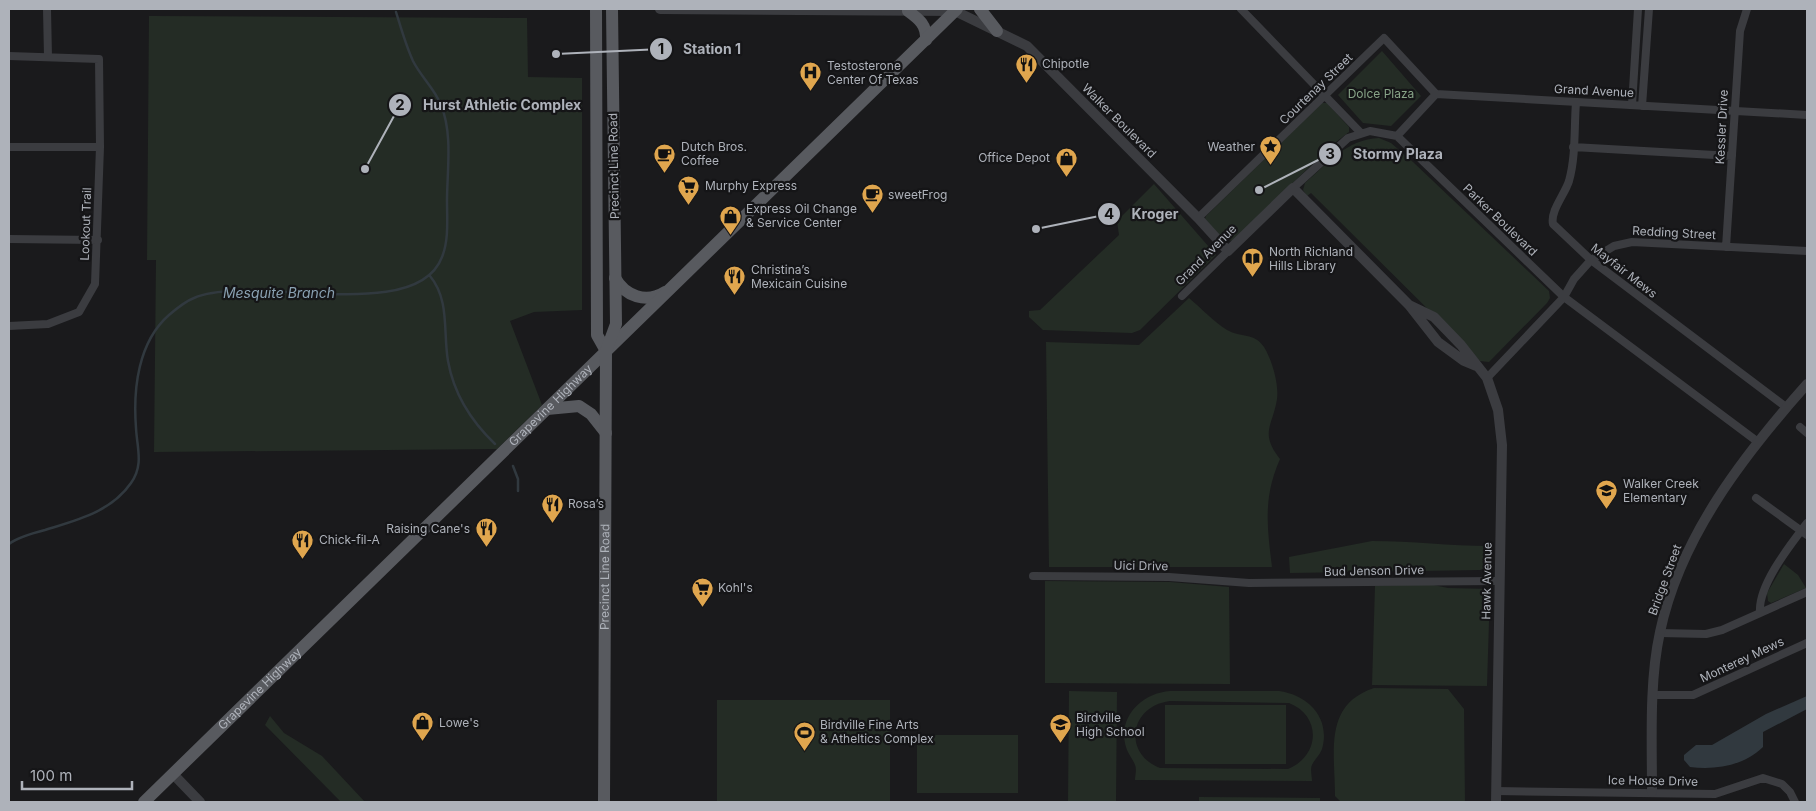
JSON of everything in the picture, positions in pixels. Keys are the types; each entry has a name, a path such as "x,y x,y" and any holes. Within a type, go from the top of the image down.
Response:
{"main road":[{"name":"Precinct Line Road","path":"596,9 597,335 606,351"},
{"name":"Precinct Line Road","path":"604,802 606,351 616,324 612,9"},
{"path":"980,9 997,31"},
{"name":"Grapevine Highway","path":"144,802 174,775 956,10"},
{"path":"908,11 921,20 926,29 926,40"},
{"path":"596,122 603,128 606,153 614,157"},
{"path":"596,156 608,170 609,191 615,209"},
{"path":"615,278 628,294 646,299 660,295 673,287"},
{"path":"547,409 579,406 586,409 606,432"}],"street":[{"path":"9,56 48,57 47,9"},
{"path":"660,9 956,10"},
{"path":"1241,9 1360,132 1381,132 1397,136 1436,94"},
{"path":"1632,105 1638,9"},
{"path":"1642,106 1649,9"},
{"name":"Kessler Drive","path":"1726,247 1740,31 1747,9"},
{"name":"Walker Boulevard","path":"956,10 1027,46 1198,218 1228,251"},
{"name":"Courtenay Street","path":"1198,218 1384,38 1436,94"},
{"name":"Lookout Trail","path":"9,326 48,324 79,312 95,284 100,147 99,59 48,57"},
{"name":"Grand Avenue","path":"1436,94 1807,115"},
{"name":"Mayfair Mews","path":"1576,102 1569,181 1562,199 1552,214 1553,224 1591,260 1786,407"},
{"name":"Grand Avenue","path":"1182,296 1335,148 1360,132"},
{"name":"Parker Boulevard","path":"1397,136 1564,297 1758,442"},
{"path":"1573,146 1732,156"},
{"path":"9,147 100,147"},
{"name":"Hawk Avenue","path":"1293,188 1409,304 1438,342 1464,361 1476,366"},
{"path":"9,239 98,240"},
{"name":"Redding Street","path":"1487,378 1564,297 1574,279 1591,260 1622,243 1807,251"},
{"name":"Hawk Avenue","path":"1409,304 1434,317 1461,345 1487,378 1498,410 1502,445 1496,802"},
{"name":"Bridge Street","path":"1652,792 1654,695 1660,633 1675,580 1694,536 1758,442 1807,384"},
{"path":"1800,427 1807,433"},
{"path":"1756,498 1804,533"},
{"path":"1760,612 1762,594 1804,533 1807,523"},
{"name":"Uici Drive","path":"1033,576 1169,577 1249,583"},
{"name":"Bud Jenson Drive","path":"1249,583 1499,581"},
{"path":"1660,633 1710,633 1722,630 1807,592"},
{"name":"Monterey Mews","path":"1654,695 1693,695 1807,643"},
{"path":"174,775 200,802"},
{"name":"Ice House Drive","path":"1496,791 1723,794 1748,782 1762,778 1782,784 1790,792 1795,802"}],"green space":[{"path":"149,16 527,18 528,77 582,78 582,310 534,312 510,321 542,405 497,449 154,452 156,260 147,260"},
{"name":"Dolce Plaza","path":"1382,51 1421,96 1391,126 1363,123 1338,95"},
{"path":"1322,103 1327,103 1349,127 1349,132 1332,145 1233,241 1223,239 1205,219 1206,216"},
{"path":"1379,138 1391,143 1413,162 1549,291 1550,298 1547,303 1489,362 1480,361 1311,193 1307,196 1303,190 1305,183 1338,154 1357,143"},
{"path":"1154,184 1216,255 1140,330 1132,333 1043,330 1029,317 1029,311 1040,310 1119,235 1117,221"},
{"path":"1189,298 1227,330 1252,337 1260,342 1267,352 1272,365 1276,379 1277,399 1269,435 1270,442 1280,459 1271,486 1268,512 1272,567 1049,567 1046,342 1139,345"},
{"path":"1372,541 1489,546 1488,567 1480,570 1290,573 1289,557"},
{"path":"1784,564 1798,575 1806,588 1771,603 1768,601 1767,593"},
{"path":"1045,581 1170,582 1229,587 1230,684 1045,683"},
{"path":"1429,584 1448,588 1490,589 1487,686 1372,685 1375,586"},
{"path":"1374,688 1448,689 1464,709 1465,802 1341,802 1335,796 1334,747 1335,732 1339,718 1346,706 1358,696"},
{"path":"1069,691 1117,692 1116,802 1068,802"},
{"path":"1170,691 1279,691 1299,697 1315,710 1323,727 1322,749 1311,767 1312,781 1135,780 1136,767 1126,747 1125,726 1134,708 1150,696","holes":["1170,701 1289,703 1300,709 1307,717 1312,726 1313,736 1311,746 1306,755 1299,763 1288,769 1160,768 1148,761 1140,752 1136,742 1139,720 1146,711"]},
{"name":"Birdville Fine Arts & Atheltics Complex","path":"717,700 890,700 890,802 717,802"},
{"path":"1165,705 1286,705 1286,764 1165,764"},
{"path":"270,716 284,733 322,756 365,802 341,802 265,725"},
{"path":"917,735 1018,735 1018,793 917,793"},
{"path":"1199,797 1320,798 1320,802 1199,802"}],"shaded area":[{"path":"1807,696 1807,709 1763,732 1763,747 1747,759 1729,765 1710,768 1690,767 1684,760 1684,755 1696,745 1712,745 1766,714"}],"waterway":[{"name":"Mesquite Branch","path":"9,544 17,539 92,514 114,501 131,483 139,463 135,413 137,382 144,352 159,326 184,303 194,298 220,292 367,294 400,289 426,278 442,257 446,244 447,229 448,140 445,116 432,88 416,67 410,55 396,12"},
{"path":"430,276 441,295 445,317 448,361 454,385 471,417 495,444"},
{"path":"513,466 518,479 518,491"}],"place":[{"name":"Station 1","path":"556,54"},
{"name":"Chipotle","path":"1026,83"},
{"name":"Testosterone Center Of Texas","path":"811,92"},
{"name":"Weather","path":"1271,166"},
{"name":"Hurst Athletic Complex","path":"365,169"},
{"name":"Dutch Bros. Coffee","path":"665,173"},
{"name":"Office Depot","path":"1066,177"},
{"name":"Stormy Plaza","path":"1259,190"},
{"name":"Murphy Express","path":"689,205"},
{"name":"sweetFrog","path":"872,214"},
{"name":"Kroger","path":"1036,229"},
{"name":"Express Oil Change & Service Center","path":"730,235"},
{"name":"North Richland Hills Library","path":"1253,278"},
{"name":"Christina’s Mexicain Cuisine","path":"735,296"},
{"name":"Walker Creek Elementary","path":"1607,510"},
{"name":"Rosa’s","path":"552,523"},
{"name":"Raising Cane's","path":"486,548"},
{"name":"Chick-fil-A","path":"303,559"},
{"name":"Kohl's","path":"702,607"},
{"name":"Lowe's","path":"423,742"},
{"name":"Birdville High School","path":"1060,744"},
{"name":"Birdville Fine Arts & Atheltics Complex","path":"804,751"}]}
